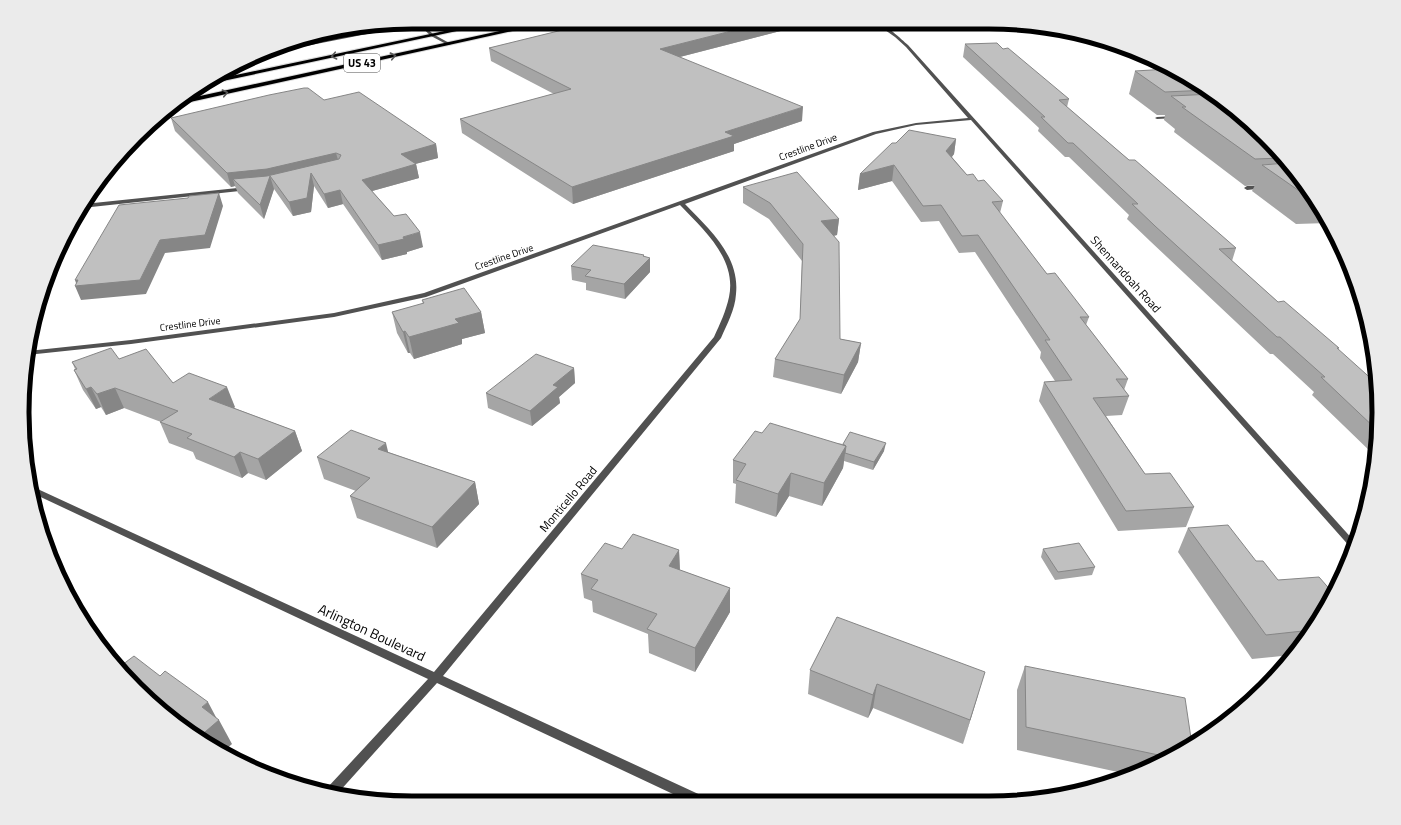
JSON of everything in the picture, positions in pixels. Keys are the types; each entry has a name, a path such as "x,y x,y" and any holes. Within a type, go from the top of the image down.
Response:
{"highway":[{"name":"US 43","path":"219,81 462,29"},
{"name":"US 43","path":"190,101 518,29"}],"street":[{"path":"426,29 432,35 449,44"},
{"name":"Shennandoah Road","path":"886,29 896,36 971,118 1350,541"},
{"path":"294,47 376,31"},
{"path":"1157,118 1181,116"},
{"name":"Crestline Drive","path":"34,352 236,329 334,315 426,295 875,133 916,124 971,118"},
{"path":"1247,188 1269,187"},
{"path":"90,205 255,188"},
{"name":"Monticello Road","path":"335,788 436,677 717,338 725,322 734,291 734,277 730,262 719,244 681,203"},
{"name":"Arlington Boulevard","path":"37,492 690,796"}],"building":[{"path":"566,29 739,29 660,49 803,107 725,132 734,136 572,187 460,119 571,89 489,48"},
{"path":"997,43 1003,49 1008,48 1069,99 1059,100 1129,160 1135,160 1236,248 1219,249 1278,302 1284,301 1339,348 1337,348 1370,378 1372,425 1321,377 1325,377 1280,337 1277,337 1155,226 1132,204 1138,204 1073,143 1068,143 1041,117 1045,117 965,44"},
{"path":"1159,70 1197,91 1165,92 1135,71"},
{"path":"308,88 324,100 359,92 436,144 401,154 416,164 362,180 394,216 406,214 420,232 403,237 404,239 378,245 340,190 324,194 311,173 307,198 289,202 270,176 260,205 233,179 267,176 339,159 341,155 336,153 267,169 227,173 171,118"},
{"path":"1203,94 1241,124 1260,141 1275,158 1255,159 1182,107 1186,107 1171,96"},
{"path":"909,130 956,139 946,151 967,175 973,174 978,181 984,180 1003,201 992,202 1047,274 1055,273 1089,317 1080,317 1128,379 1116,379 1129,396 1093,398 1145,474 1170,473 1194,507 1126,511 1044,382 1072,380 1045,340 1050,340 978,235 962,236 941,205 923,206 894,165 860,174 892,143 896,143"},
{"path":"1280,164 1303,194 1262,165"},
{"path":"797,172 839,219 821,221 839,242 840,339 861,343 844,375 775,359 800,319 803,244 770,203 743,187"},
{"path":"219,193 205,235 160,240 140,280 75,286 78,280 75,280 119,205 188,198 189,196"},
{"path":"593,245 644,255 643,256 650,258 624,284 585,276 591,270 571,266"},
{"path":"464,288 481,312 455,319 459,323 409,337 405,331 403,332 392,312 424,303 422,300"},
{"path":"111,348 119,359 146,349 173,383 189,373 227,387 209,399 295,431 258,459 240,452 234,457 187,438 192,434 160,422 178,411 115,388 97,394 91,387 86,389 74,370 77,369 72,362"},
{"path":"536,354 574,368 553,385 558,387 530,411 486,393"},
{"path":"770,423 846,446 824,483 791,473 778,494 736,480 746,464 733,460 755,431 762,433"},
{"path":"351,430 386,443 378,449 475,482 432,527 350,496 370,478 317,457"},
{"path":"850,432 886,443 874,462 845,453 846,446 843,444"},
{"path":"1228,525 1256,561 1263,561 1278,580 1319,577 1329,588 1321,604 1304,631 1266,635 1188,528"},
{"path":"633,534 679,550 669,566 730,588 695,648 647,629 657,614 591,589 598,580 581,574 605,543 622,549"},
{"path":"1079,543 1095,567 1058,572 1043,549"},
{"path":"837,617 985,672 970,720 877,684 873,695 810,670"},
{"path":"134,656 160,676 165,671 208,702 202,707 219,720 203,734 179,717 160,701 141,684 123,664"},
{"path":"1025,666 1185,698 1191,738 1160,755 1026,727"}]}
